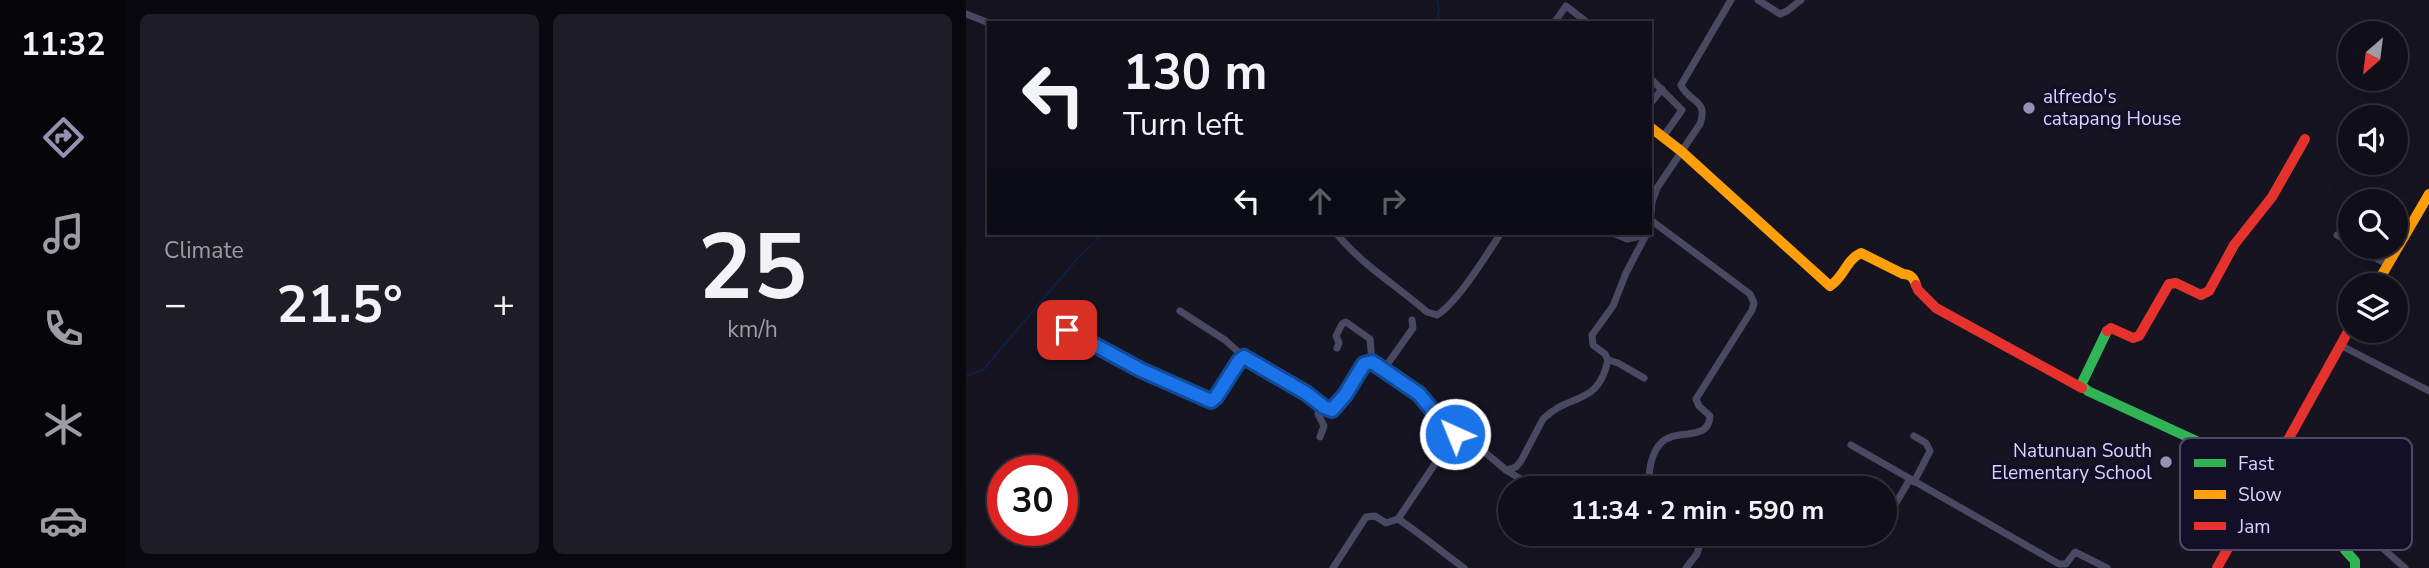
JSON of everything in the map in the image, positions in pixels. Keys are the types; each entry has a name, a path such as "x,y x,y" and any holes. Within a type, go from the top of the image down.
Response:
{"street":[{"path":"1652,213 1654,194 1704,114 1702,107 1681,85 1731,0"},
{"path":"1758,0 1780,14 1801,0"},
{"path":"1555,21 1566,6 1585,21"},
{"path":"966,14 987,22"},
{"path":"1652,80 1682,110 1663,137"},
{"path":"1652,102 1662,89"},
{"path":"1652,129 1681,151 1830,286 1836,284 1853,256 1861,253 1911,276 1918,290 1936,309 2082,388 2190,438"},
{"path":"2082,388 2082,380 2108,329 2133,338 2139,336 2172,282 2201,295 2209,291 2234,245 2272,197 2305,139"},
{"path":"2383,273 2429,194"},
{"path":"1649,476 1660,443 1682,433 1699,433 1708,427 1710,416 1699,406 1696,399 1754,303 1750,294 1652,224"},
{"path":"1338,235 1366,265 1427,312 1437,315 1465,284 1500,235"},
{"path":"1618,235 1627,239 1643,235"},
{"path":"1644,378 1608,360 1605,354 1593,345 1592,335 1613,306 1626,273 1646,235"},
{"path":"2378,259 2388,265"},
{"path":"1180,311 1225,340 1244,357 1332,410 1337,407 1364,364 1372,362 1419,394 1432,410 1452,427 1455,434 1475,444 1516,476"},
{"path":"1384,369 1413,328 1412,320"},
{"path":"1337,348 1339,342 1336,336 1346,321 1370,339 1372,362"},
{"path":"1067,330 1141,370 1208,400 1216,397 1244,357"},
{"path":"2290,438 2340,345 2429,391"},
{"path":"1506,470 1516,467 1521,461 1543,419 1594,392 1608,360"},
{"path":"1320,404 1318,414 1324,426 1320,437"},
{"path":"1333,568 1366,517 1375,516 1386,523 1398,519 1455,434"},
{"path":"1897,502 1930,451 1926,443 1914,436"},
{"path":"1851,445 2059,564 2066,564 2075,552 2107,568"},
{"path":"1398,519 1431,545 1446,552 1464,568"},
{"path":"1686,568 1697,554 1698,546"},
{"path":"2217,568 2227,550"},
{"path":"2345,550 2355,561 2355,568"},
{"path":"2385,550 2405,568"}],"waterway":[{"path":"1437,0 1437,21"},
{"path":"966,376 983,370 1077,259 1102,235"}],"traffic: fast":[{"path":"2107,331 2081,385 2088,391 2190,438"},
{"path":"2345,550 2355,561 2355,568"}],"traffic: slow":[{"path":"1652,129 1681,151 1830,286 1861,253 1910,276 1916,285"},
{"path":"2383,273 2429,194"}],"traffic: jam":[{"path":"2107,331 2111,328 2133,338 2139,336 2169,284 2176,283 2201,295 2209,291 2234,245 2272,197 2305,139"},
{"path":"1916,285 1936,308 2082,388"},
{"path":"2289,438 2342,343"},
{"path":"2217,568 2227,550"}],"place":[{"name":"alfredo's catapang House","path":"2029,108"},
{"name":"Natunuan South Elementary School","path":"2166,462"}],"route":[{"path":"1067,330 1141,370 1211,401 1244,357 1332,410 1337,407 1364,364 1372,362 1419,394 1432,410 1455,430 1455,434"}]}
